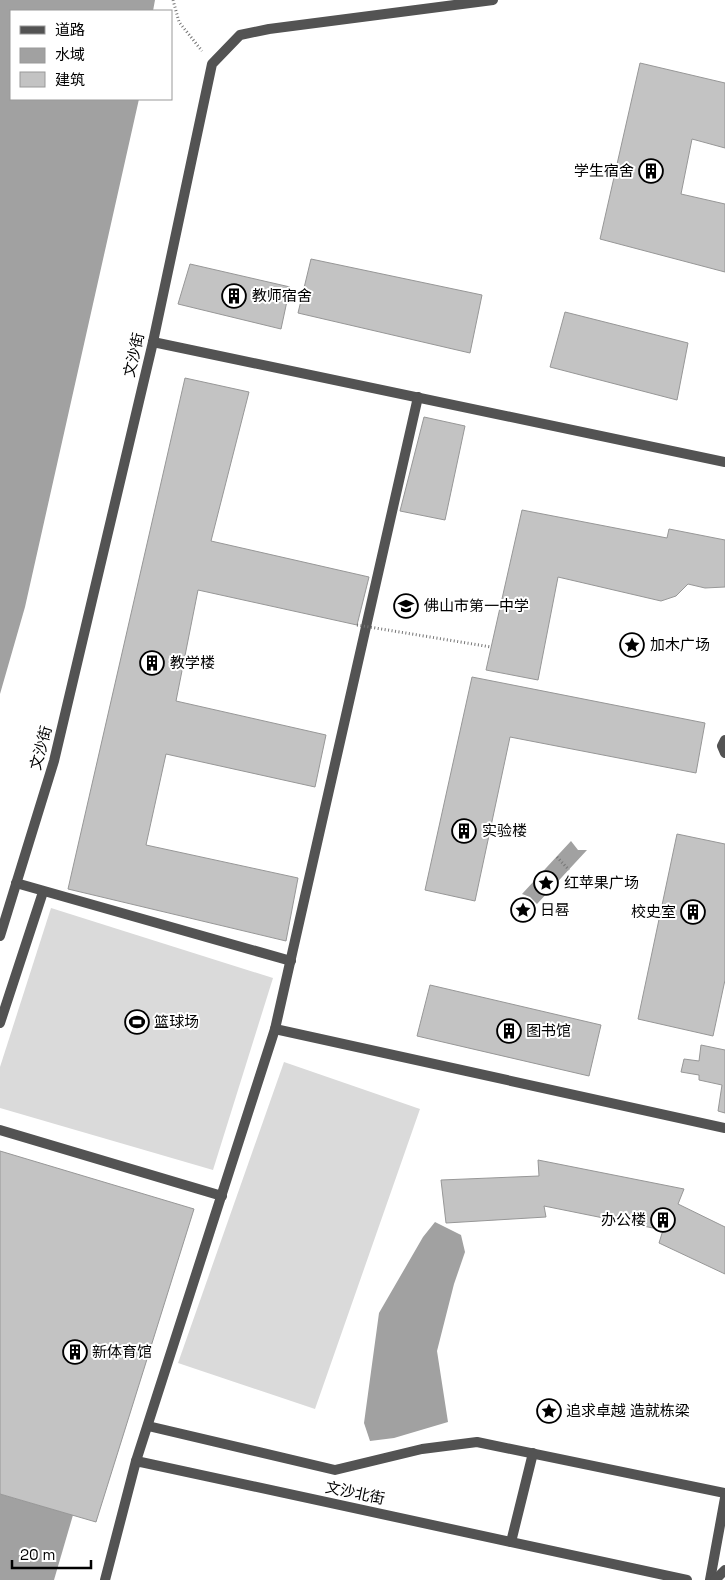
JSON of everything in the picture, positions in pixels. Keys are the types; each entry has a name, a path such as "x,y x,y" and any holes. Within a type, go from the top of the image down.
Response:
{"street":[{"path":"212,64 240,35 269,28 493,0"},
{"name":"文沙街","path":"0,936 54,761 153,342 212,64"},
{"path":"153,342 418,396 725,462"},
{"path":"105,1580 136,1461 275,1029 418,396"},
{"path":"725,740 722,746 725,753"},
{"path":"16,883 291,961"},
{"path":"0,1023 43,892"},
{"path":"275,1029 725,1128"},
{"path":"0,1130 222,1196"},
{"path":"148,1426 336,1470 422,1449 477,1442 725,1493"},
{"path":"511,1542 533,1453"},
{"name":"文沙北街","path":"136,1461 687,1580"},
{"path":"710,1580 725,1498"},
{"path":"714,1580 725,1570"}],"path":[{"path":"173,0 179,22 212,64"},
{"path":"357,625 491,648"},
{"path":"557,857 568,870"},
{"path":"539,875 552,886"}],"shaded area":[{"name":"篮球场","path":"51,908 273,978 213,1170 0,1108 0,1067"},
{"path":"284,1062 420,1109 315,1409 178,1363"}],"water":[{"path":"0,0 155,0 153,10 10,10 10,100 139,100 25,607 0,694"},
{"path":"571,841 578,850 587,850 537,904 530,897 522,894"},
{"path":"435,1222 461,1235 465,1252 454,1284 437,1351 448,1422 394,1438 370,1441 364,1423 379,1313 423,1237"},
{"path":"0,1494 73,1515 54,1580 0,1580"}],"building":[{"name":"学生宿舍","path":"640,63 725,83 725,148 692,139 681,194 725,204 725,272 600,239"},
{"path":"311,259 482,295 470,353 298,313"},
{"name":"教师宿舍","path":"190,264 290,287 281,329 178,304"},
{"path":"565,312 688,343 677,400 550,367"},
{"name":"教学楼","path":"185,378 249,392 211,541 369,577 357,625 198,590 176,701 326,735 315,787 166,754 146,845 298,878 286,941 68,889"},
{"path":"424,417 465,426 445,520 400,511"},
{"path":"522,510 667,538 669,529 725,540 725,587 705,588 688,584 676,596 661,601 558,577 538,680 486,670"},
{"name":"实验楼","path":"472,677 705,723 696,773 510,737 475,901 425,890"},
{"name":"校史室","path":"677,834 725,844 725,980 713,1036 638,1019"},
{"name":"图书馆","path":"430,985 601,1025 589,1076 417,1036"},
{"path":"701,1045 725,1050 725,1113 718,1111 722,1085 699,1080 699,1075 681,1072 684,1059 699,1061"},
{"name":"新体育馆","path":"0,1151 194,1209 96,1522 0,1494"},
{"name":"办公楼","path":"538,1160 684,1189 678,1204 725,1227 725,1274 659,1243 663,1230 544,1206 546,1217 446,1223 441,1180 539,1176"}],"place":[{"name":"学生宿舍","path":"651,171"},
{"name":"教师宿舍","path":"234,296"},
{"name":"佛山市第一中学","path":"406,606"},
{"name":"加木广场","path":"632,645"},
{"name":"教学楼","path":"152,663"},
{"name":"实验楼","path":"464,831"},
{"name":"红苹果广场","path":"546,883"},
{"name":"日晷","path":"523,910"},
{"name":"校史室","path":"693,912"},
{"name":"篮球场","path":"137,1022"},
{"name":"图书馆","path":"509,1031"},
{"name":"办公楼","path":"663,1220"},
{"name":"新体育馆","path":"75,1352"},
{"name":"追求卓越 造就栋梁","path":"549,1411"}]}
